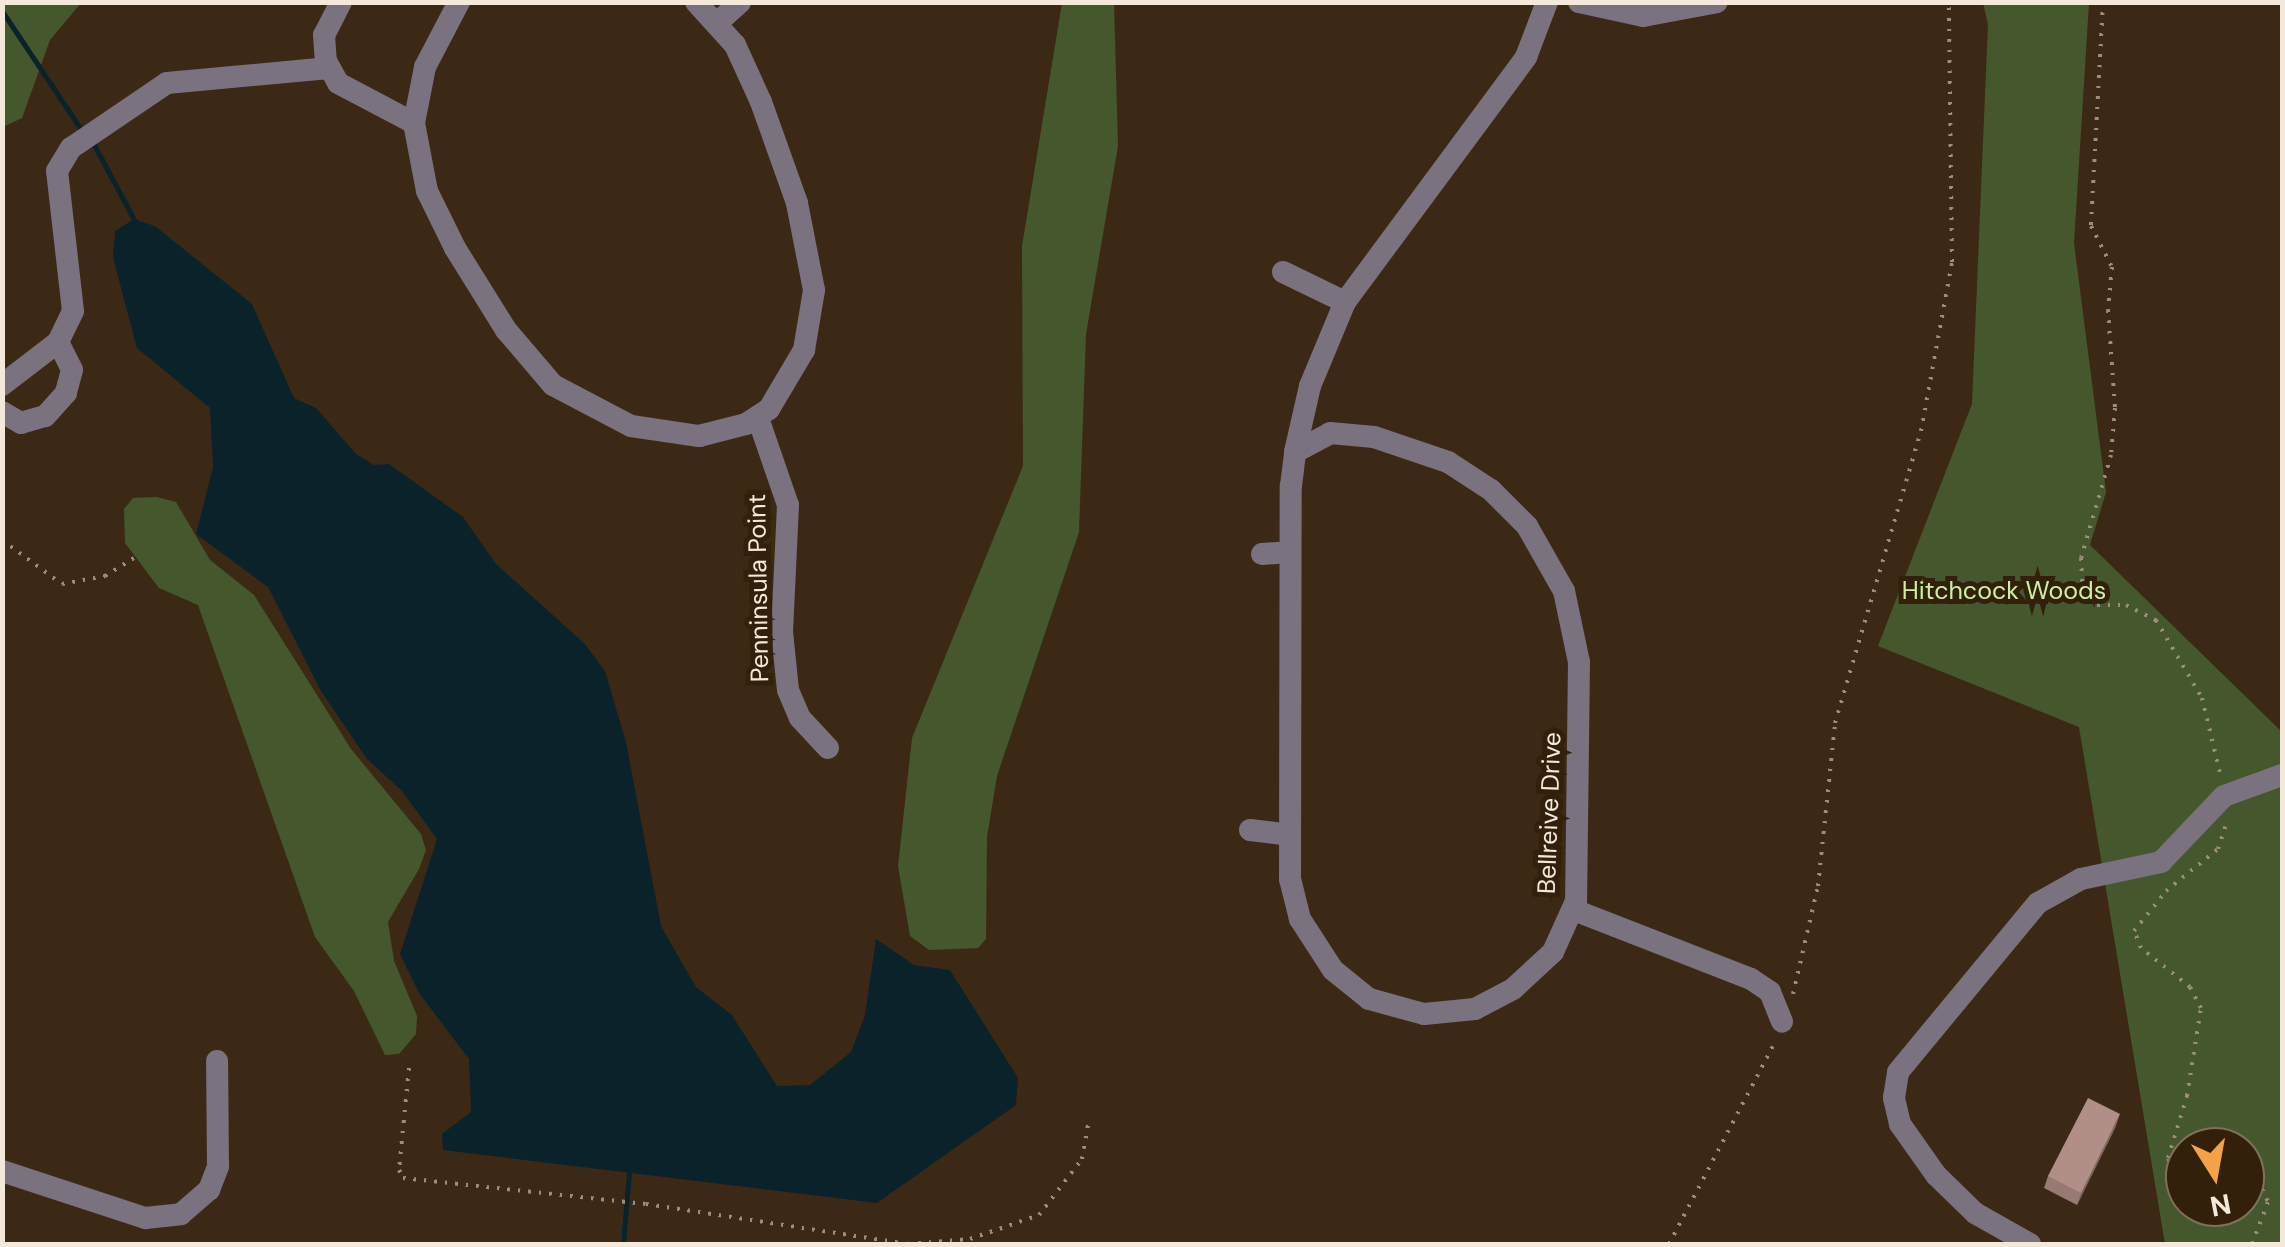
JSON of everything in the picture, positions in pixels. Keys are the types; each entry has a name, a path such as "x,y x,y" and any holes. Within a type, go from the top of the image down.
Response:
{"street":[{"path":"340,2 324,35 329,68 356,98 414,123"},
{"path":"453,4 425,66 414,123 418,163 440,220 506,330 554,384 591,409 653,432 699,436 758,418 797,367 814,290 797,203 752,81 718,22 696,2"},
{"path":"718,22 740,2"},
{"name":"Bellreive Drive","path":"1295,452 1330,433 1431,454 1490,490 1542,547 1572,614 1579,662 1574,910 1553,952 1491,1003 1441,1015 1385,1006 1344,980 1309,937 1294,900 1289,834 1290,552 1295,452 1320,356 1345,302 1526,57 1547,2"},
{"path":"1579,2 1666,16 1717,2"},
{"path":"2,385 58,342 72,310 57,171 71,148 167,83 329,68"},
{"path":"1283,272 1345,302"},
{"path":"2,412 21,422 45,416 66,393 72,370 58,342"},
{"name":"Penninsula Point","path":"758,418 788,505 782,632 788,690 800,718 828,748"},
{"path":"1262,554 1290,552"},
{"path":"2030,1244 1975,1213 1936,1175 1900,1124 1894,1098 1898,1072 2038,903 2081,879 2162,862 2224,796 2282,775"},
{"path":"1250,830 1289,834"},
{"path":"1574,910 1750,979 1770,992 1782,1022"},
{"path":"2,1171 145,1218 181,1214 209,1190 218,1166 217,1061"}],"path":[{"path":"1669,1244 1782,1022 1818,886 1834,722 1921,430 1952,262 1949,2"},
{"path":"2103,2 2091,226 2112,267 2108,310 2116,408 2111,456 2081,558 2083,592 2097,604 2126,605 2156,620 2177,649 2202,698 2228,828 2218,849 2166,890 2134,931 2141,948 2190,987 2201,1008 2188,1096 2178,1127"},
{"path":"2,540 62,584 105,576 134,558"},
{"path":"409,1068 399,1170 404,1178 646,1204 908,1244 970,1239 1039,1216 1082,1159 1089,1121"}],"green space":[{"path":"3,2 81,3 50,40 22,118 3,127"},
{"path":"1062,3 1114,3 1118,146 1086,334 1079,532 997,776 987,837 986,939 978,948 929,950 910,936 898,866 912,738 1023,466 1022,246"},
{"name":"Hitchcock Woods","path":"1983,3 2089,3 2074,243 2106,492 2090,545 2282,732 2282,1244 2165,1244 2079,727 1878,646 1972,404 1988,24"},
{"path":"157,497 176,502 210,560 254,595 351,749 421,834 426,850 419,869 388,922 394,961 417,1016 416,1034 399,1054 385,1055 354,991 315,937 198,605 159,588 125,543 124,509 133,498"}],"water":[{"path":"134,219 155,226 252,304 294,398 316,408 356,454 374,465 389,464 463,517 496,564 585,644 605,671 626,742 661,926 696,987 732,1015 777,1086 810,1085 851,1052 865,1015 876,939 914,965 950,970 1018,1078 1016,1105 877,1203 443,1150 442,1134 471,1112 469,1059 419,993 400,954 437,839 402,791 367,759 321,691 268,587 196,534 213,467 210,408 137,348 113,258 115,231"}],"building":[{"path":"2088,1098 2120,1114 2081,1193 2048,1176"}],"waterway":[{"path":"2,11 84,134"},
{"path":"92,141 136,223"},
{"path":"623,1244 629,1173"}]}
